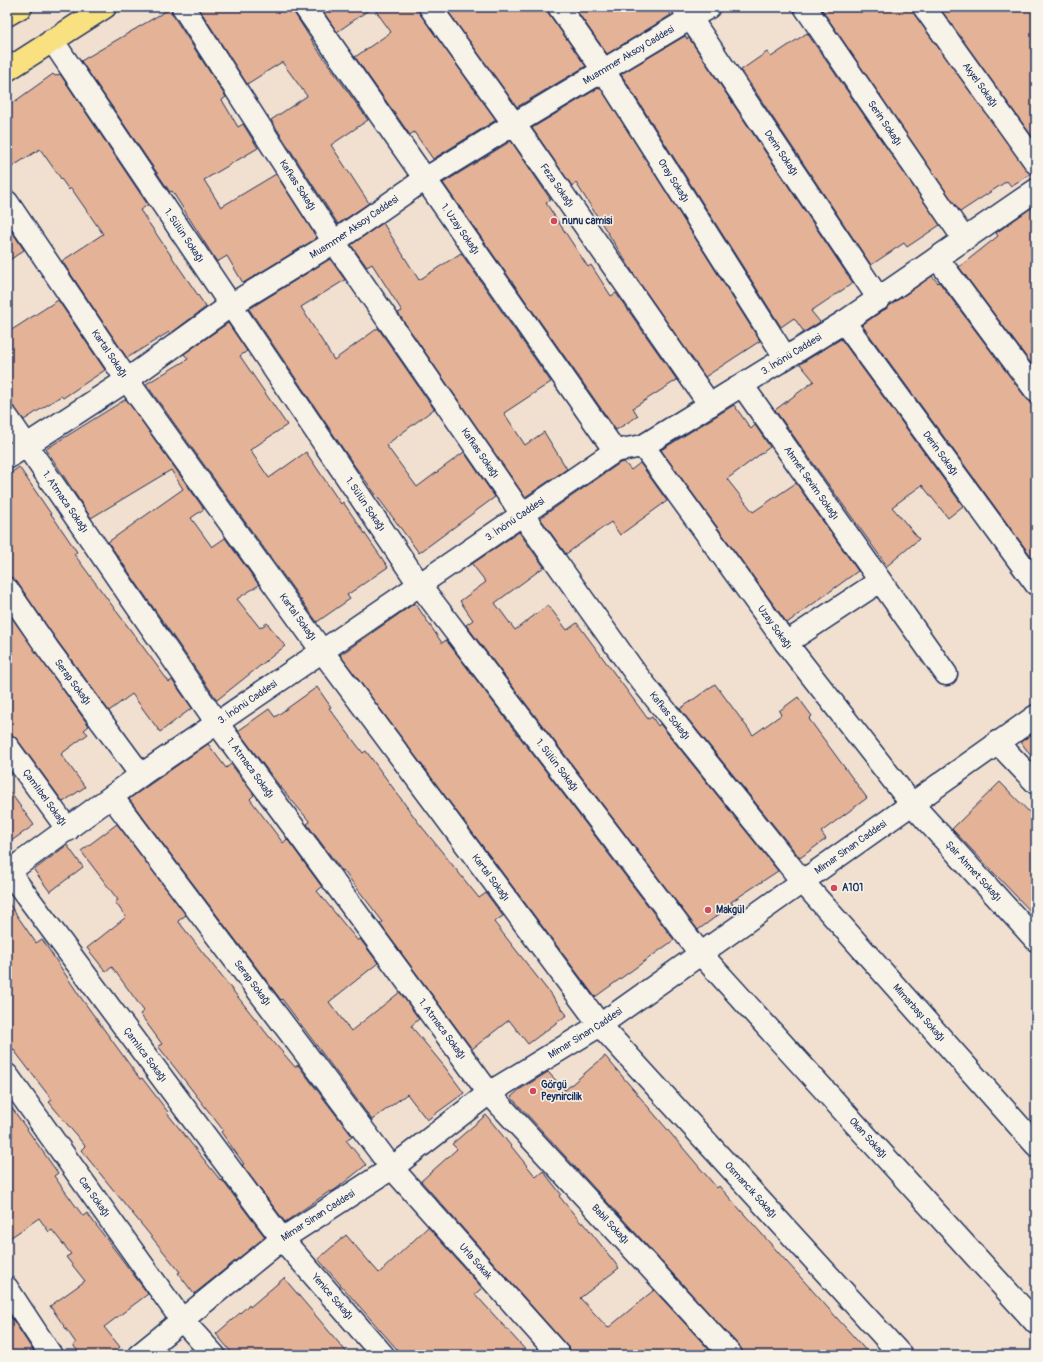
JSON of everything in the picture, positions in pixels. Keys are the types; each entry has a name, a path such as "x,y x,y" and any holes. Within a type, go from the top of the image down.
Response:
{"main road":[{"path":"7,15 21,7"},
{"path":"7,70 105,7"}],"street":[{"name":"Kafkas Sokağı","path":"183,7 334,242 522,514 636,674 802,881"},
{"name":"1. Uzay Sokağı","path":"305,7 615,451"},
{"name":"Feza Sokağı","path":"430,7 514,124 710,404"},
{"name":"Oray Sokağı","path":"559,7 604,71 785,358"},
{"name":"Muammer Aksoy Caddesi","path":"7,458 127,380 231,305 334,242 425,179 604,71 687,13 709,7"},
{"name":"Serin Sokağı","path":"805,7 964,239"},
{"name":"Akyel Sokağı","path":"924,7 1036,163"},
{"name":"Derin Sokağı","path":"687,13 879,299"},
{"name":"1. Sülün Sokağı","path":"52,40 419,584 700,953"},
{"name":"3. İnönü Caddesi","path":"8,872 68,830 141,775 615,451 643,446 844,322 1036,190"},
{"name":"Kartal Sokağı","path":"7,202 127,380 322,651 600,1025"},
{"path":"937,258 1036,391"},
{"name":"Derin Sokağı","path":"844,322 1036,584"},
{"name":"Ahmet Sevim Sokağı","path":"742,385 825,499 880,581 946,674"},
{"name":"1. Atmaca Sokağı","path":"7,417 217,723 489,1093"},
{"name":"Uzay Sokağı","path":"643,446 786,643 912,803"},
{"path":"786,643 880,581"},
{"name":"Serap Sokağı","path":"7,588 48,649 141,775"},
{"name":"Mimar Sinan Caddesi","path":"139,1355 181,1319 282,1239 392,1168 489,1093 600,1025 997,742 1036,716"},
{"path":"997,742 1036,784"},
{"name":"Çamlıbel Sokağı","path":"7,746 68,830"},
{"name":"Serap Sokağı","path":"112,797 392,1168"},
{"name":"Şair Ahmet Sokağı","path":"912,803 1036,940"},
{"name":"Çamlıca Sokağı","path":"8,872 282,1239"},
{"name":"Mimarbaşı Sokağı","path":"802,881 1036,1145"},
{"name":"Okan Sokağı","path":"700,953 1036,1323"},
{"name":"Osmancık Sokağı","path":"600,1025 901,1355"},
{"name":"Can Sokağı","path":"7,1074 181,1319 214,1355"},
{"name":"Babil Sokağı","path":"489,1093 731,1355"},
{"name":"Urla Sokak","path":"392,1168 560,1355"},
{"name":"Yenice Sokağı","path":"282,1239 383,1355"},
{"path":"7,1288 51,1355"}],"building":[{"path":"198,7 293,7 295,14 316,47 368,120 331,145 369,203 338,224 271,120 307,96 282,62 247,84"},
{"path":"320,7 373,7 337,32"},
{"path":"373,7 418,7 420,14 496,120 433,159 414,132 410,135 355,57 391,32"},
{"path":"445,7 547,7 549,14 586,66 517,107"},
{"path":"574,7 666,7 671,15 607,54"},
{"path":"820,7 912,7 914,14 1030,174 1011,186 1007,181 960,212"},
{"path":"939,7 1036,7 1036,142"},
{"path":"171,8 172,14 226,97 222,100 238,127 243,124 258,148 204,180 221,207 276,174 317,238 243,283 227,256 217,262 172,191 170,192 81,61"},
{"path":"807,33 940,225 907,247 904,243 871,265 741,70 767,52 771,57"},
{"path":"685,36 687,39 689,38 853,283 811,311 820,322 804,332 794,318 781,327 621,74"},
{"path":"53,74 55,76 60,74 148,205 140,210 206,307 170,334 169,332 127,358 62,261 103,234 71,188 69,190 40,149 7,170 7,107"},
{"path":"600,87 760,341 705,377 637,279 576,183 572,186 532,128"},
{"path":"511,141 551,200 546,203 588,267 591,265 611,296 616,293 677,380 633,408 638,416 616,430 443,183"},
{"path":"1031,208 1036,214 1036,370 959,267 998,236 996,233"},
{"path":"383,223 419,280 461,253 551,382 504,413 525,445 544,432 567,469 525,497 398,313 402,311 372,264 367,267 351,245"},
{"path":"7,224 24,250 7,262"},
{"path":"330,259 345,280 301,307 334,360 378,328 434,409 386,445 417,487 464,452 495,497 419,553 354,465 249,309"},
{"path":"932,276 938,283 939,282 1026,398 1031,402 1036,403 1036,563 862,325"},
{"path":"58,300 105,370 63,398 61,396 24,420 7,400 7,333"},
{"path":"228,323 247,351 240,356 287,425 250,450 269,478 306,452 341,504 343,502 388,567 347,595 350,599 317,622 146,384 188,359 184,354"},
{"path":"841,339 963,506 948,518 922,485 892,507 919,539 887,566 775,410 814,381 800,364"},
{"path":"126,399 204,509 191,518 212,547 225,538 259,585 237,599 260,628 267,623 285,646 217,700 108,542 183,489 171,470 91,518 46,449"},
{"path":"734,405 751,429 755,425 770,447 727,479 753,512 796,483 858,571 787,623 661,450"},
{"path":"624,462 631,470 640,463 667,501 620,535 611,522 566,554 540,518 620,463"},
{"path":"19,467 77,552 74,554 169,682 172,680 192,708 160,732 132,694 109,711 58,642 17,582 13,578 7,577 7,476"},
{"path":"519,532 544,567 495,603 515,630 548,605 567,630 577,623 648,719 652,717 658,726 660,724 778,871 731,902 733,904 698,930 466,625 473,620 460,601 486,582 472,564"},
{"path":"415,603 442,643 446,640 674,940 595,997 340,655"},
{"path":"7,611 89,726 84,730 88,734 61,754 85,787 63,802 17,739 7,730"},
{"path":"715,684 753,735 781,715 779,711 798,697 812,716 809,719 867,798 821,832 826,839 800,858 680,709"},
{"path":"317,687 331,707 329,708 363,753 366,751 418,822 479,898 486,893 503,916 494,922 567,1015 528,1044 509,1020 472,1049 380,924 383,922 307,824 310,822 278,784 238,731 269,709 275,717"},
{"path":"1036,731 1036,763 1021,742"},
{"path":"208,744 226,768 231,764 254,795 250,799 283,843 287,839 322,887 317,891 358,941 360,939 378,963 329,1002 351,1031 400,992 419,1019 411,1026 464,1093 427,1120 407,1094 372,1120 282,999 281,1000 129,799"},
{"path":"1000,782 1036,819 1036,917 952,829"},
{"path":"7,788 34,825 7,844"},
{"path":"117,824 186,915 178,921 271,1039 295,1067 298,1065 352,1136 346,1140 366,1165 336,1189 331,1192 330,1191 285,1222 242,1165 244,1164 221,1132 223,1130 158,1046 162,1044 140,1014 144,1011 112,967 106,972 87,948 126,917 115,902 118,900 81,851"},
{"path":"67,845 83,867 50,892 34,870"},
{"path":"7,901 36,943 42,939 79,995 140,1079 142,1078 168,1112 167,1113 221,1181 222,1180 265,1237 194,1294 178,1273 180,1272 81,1150 85,1146 49,1102 52,1100 7,1041"},
{"path":"605,1056 717,1188 719,1186 870,1355 743,1355 740,1347 511,1097 519,1090 548,1072 565,1090"},
{"path":"7,1101 58,1173 54,1176 83,1216 87,1213 148,1294 104,1327 120,1347 111,1355 81,1355 73,1345 76,1343 50,1306 85,1281 66,1257 71,1254 52,1230 49,1232 39,1218 7,1240"},
{"path":"486,1115 536,1177 543,1171 561,1194 559,1196 582,1224 583,1222 619,1268 580,1298 608,1328 654,1290 714,1355 571,1355 568,1347 421,1181 457,1149 452,1144"},
{"path":"428,1227 482,1288 475,1294 530,1355 402,1355 318,1259 346,1235 379,1273"},
{"path":"284,1278 349,1355 234,1355 216,1334 249,1305 250,1307"},
{"path":"7,1312 13,1320 36,1355 7,1355"}],"place":[{"name":"nunu camisi","path":"554,221"},
{"name":"A101","path":"834,888"},
{"name":"Makgül","path":"708,910"},
{"name":"Görgü Peynircilik","path":"533,1091"}]}
